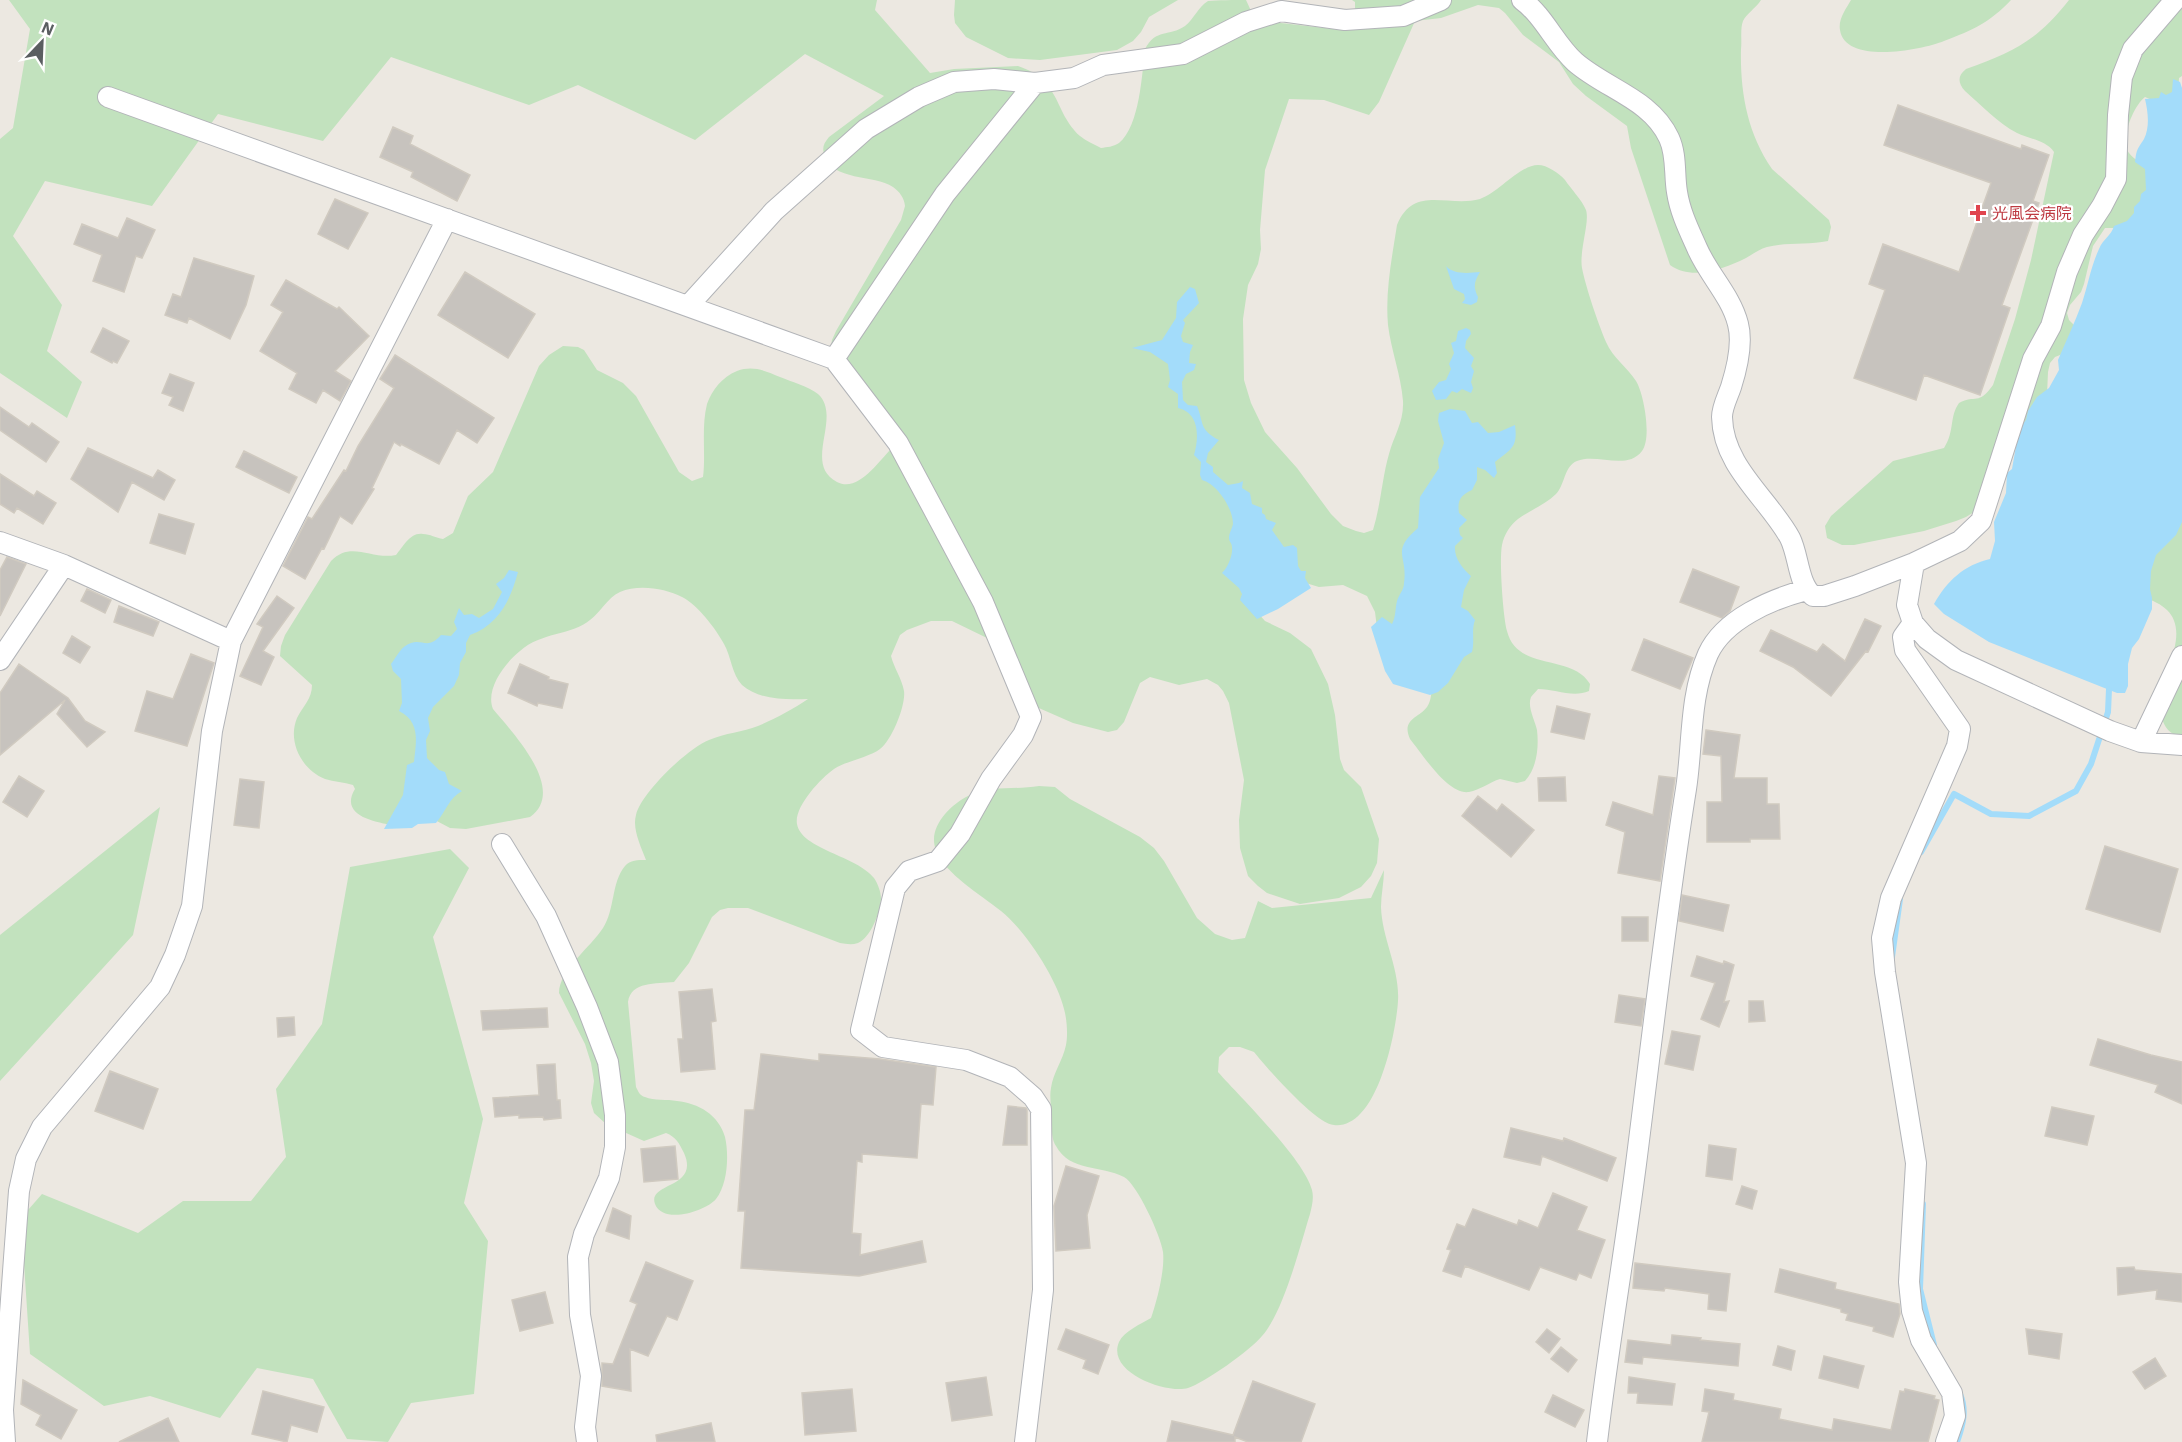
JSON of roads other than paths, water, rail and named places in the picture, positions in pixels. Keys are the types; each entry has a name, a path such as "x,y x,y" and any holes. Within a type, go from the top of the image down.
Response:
{"street":[{"path":"688,306 774,211 866,129 919,97 954,82 994,79 1035,83 1074,78 1103,65 1183,54 1246,22 1281,11 1345,20 1403,16 1441,0"},
{"path":"1522,0 1576,63 1640,103 1657,120 1670,139 1682,214 1699,254 1728,300 1738,324 1739,349 1732,385 1722,414 1729,450 1747,481 1789,537 1797,554 1806,591 1813,596 1824,596 1914,563 1960,541 1981,521 2033,358 2051,326 2067,272 2083,235 2116,179 2122,76 2133,49 2175,0"},
{"path":"834,359 945,194 1035,83"},
{"path":"108,97 834,359 898,443 983,602 1031,717 1023,735 991,779 960,834 938,861 909,871 895,888 861,1030 884,1047 966,1060 1010,1077 1033,1097 1041,1109 1043,1290 1025,1442"},
{"path":"5,1442 2,1408 18,1202 26,1159 42,1127 160,987 176,955 192,906 212,731 231,641 447,219"},
{"path":"0,542 64,565 231,641"},
{"path":"1914,563 1906,605 1913,623 1927,639 1956,660 2092,724 2141,742 2182,745"},
{"path":"0,660 64,565"},
{"path":"1597,1442 1612,1316 1624,1254 1671,882 1686,788 1696,687 1709,651 1731,625 1762,606 1785,596 1806,591"},
{"path":"1913,623 1903,637 1905,650 1960,729 1957,746 1891,898 1882,938 1885,972 1916,1163 1909,1282 1912,1311 1921,1340 1952,1393 1955,1416 1946,1442"},
{"path":"2141,742 2182,656"},
{"path":"502,844 546,916 587,1007 608,1062 615,1115 615,1147 609,1178 584,1234 578,1257 580,1314 591,1376 585,1427 587,1442"}],"water":[{"path":"2173,79 2180,82 2182,88 2182,522 2176,535 2156,555 2151,571 2152,609 2139,639 2132,648 2128,664 2128,686 2125,693 2117,693 1989,642 1944,614 1934,604 1957,575 1972,565 1990,559 1995,541 1994,522 2006,493 2007,473 2012,469 2019,429 2037,397 2049,388 2059,370 2058,360 2082,303 2101,246 2114,226 2127,221 2134,213 2134,207 2146,190 2145,169 2135,162 2148,124 2145,99 2159,98 2161,92 2166,95 2172,92"},
{"path":"1446,266 1457,272 1480,272 1475,284 1477,302 1471,305 1462,303 1465,299 1464,294 1454,289"},
{"path":"1190,287 1195,289 1199,303 1183,320 1185,323 1181,336 1183,342 1193,345 1189,363 1196,364 1194,370 1186,374 1182,382 1183,400 1188,405 1197,406 1203,426 1208,433 1219,440 1208,453 1206,462 1213,467 1213,472 1228,485 1243,481 1242,488 1250,493 1252,504 1262,508 1266,519 1276,523 1272,530 1284,547 1293,545 1297,548 1298,566 1301,571 1306,571 1305,578 1311,588 1257,619 1240,600 1242,594 1239,588 1222,573 1232,554 1229,534 1233,524 1232,518 1227,504 1218,491 1202,480 1201,462 1194,455 1197,441 1196,427 1190,415 1178,408 1178,394 1168,387 1170,380 1168,364 1150,352 1132,348 1162,340 1176,318 1177,302"},
{"path":"1466,328 1471,334 1466,341 1465,348 1474,358 1471,366 1474,371 1471,393 1462,389 1457,393 1452,391 1446,399 1436,400 1432,391 1439,382 1446,380 1451,369 1449,364 1454,353 1451,343 1456,341 1458,331"},
{"path":"1450,409 1465,411 1472,423 1478,422 1488,433 1499,432 1515,425 1515,439 1512,447 1495,462 1497,473 1494,478 1485,470 1477,467 1477,480 1472,490 1459,501 1459,513 1467,520 1459,528 1463,538 1455,546 1455,550 1459,562 1471,576 1464,590 1461,607 1468,611 1475,620 1473,648 1472,652 1464,657 1448,683 1438,692 1430,695 1393,684 1385,671 1371,627 1382,617 1392,624 1397,601 1404,585 1402,549 1418,528 1420,497 1439,468 1438,459 1444,443 1438,421 1439,413"},
{"path":"509,570 518,572 507,602 489,625 470,635 454,686 433,707 428,718 430,731 426,740 427,758 439,770 445,772 449,784 462,791 451,801 436,823 418,824 412,828 384,829 403,795 407,765 414,762 416,740 411,721 399,711 402,703 401,679 393,671 391,664 408,644 429,643 441,635 451,636 457,629 454,622 459,608 464,615 472,614 479,618 493,609 502,592 496,584"}],"waterway":[{"path":"1921,852 1954,794 1991,814 2029,816 2076,791 2091,764 2108,712 2109,689"},
{"path":"1892,957 1900,899"},
{"path":"1923,1204 1920,1289 1934,1345"},
{"path":"1957,1442 1963,1418 1960,1394"}],"place":[{"name":"光風会病院","path":"1978,213"}]}
